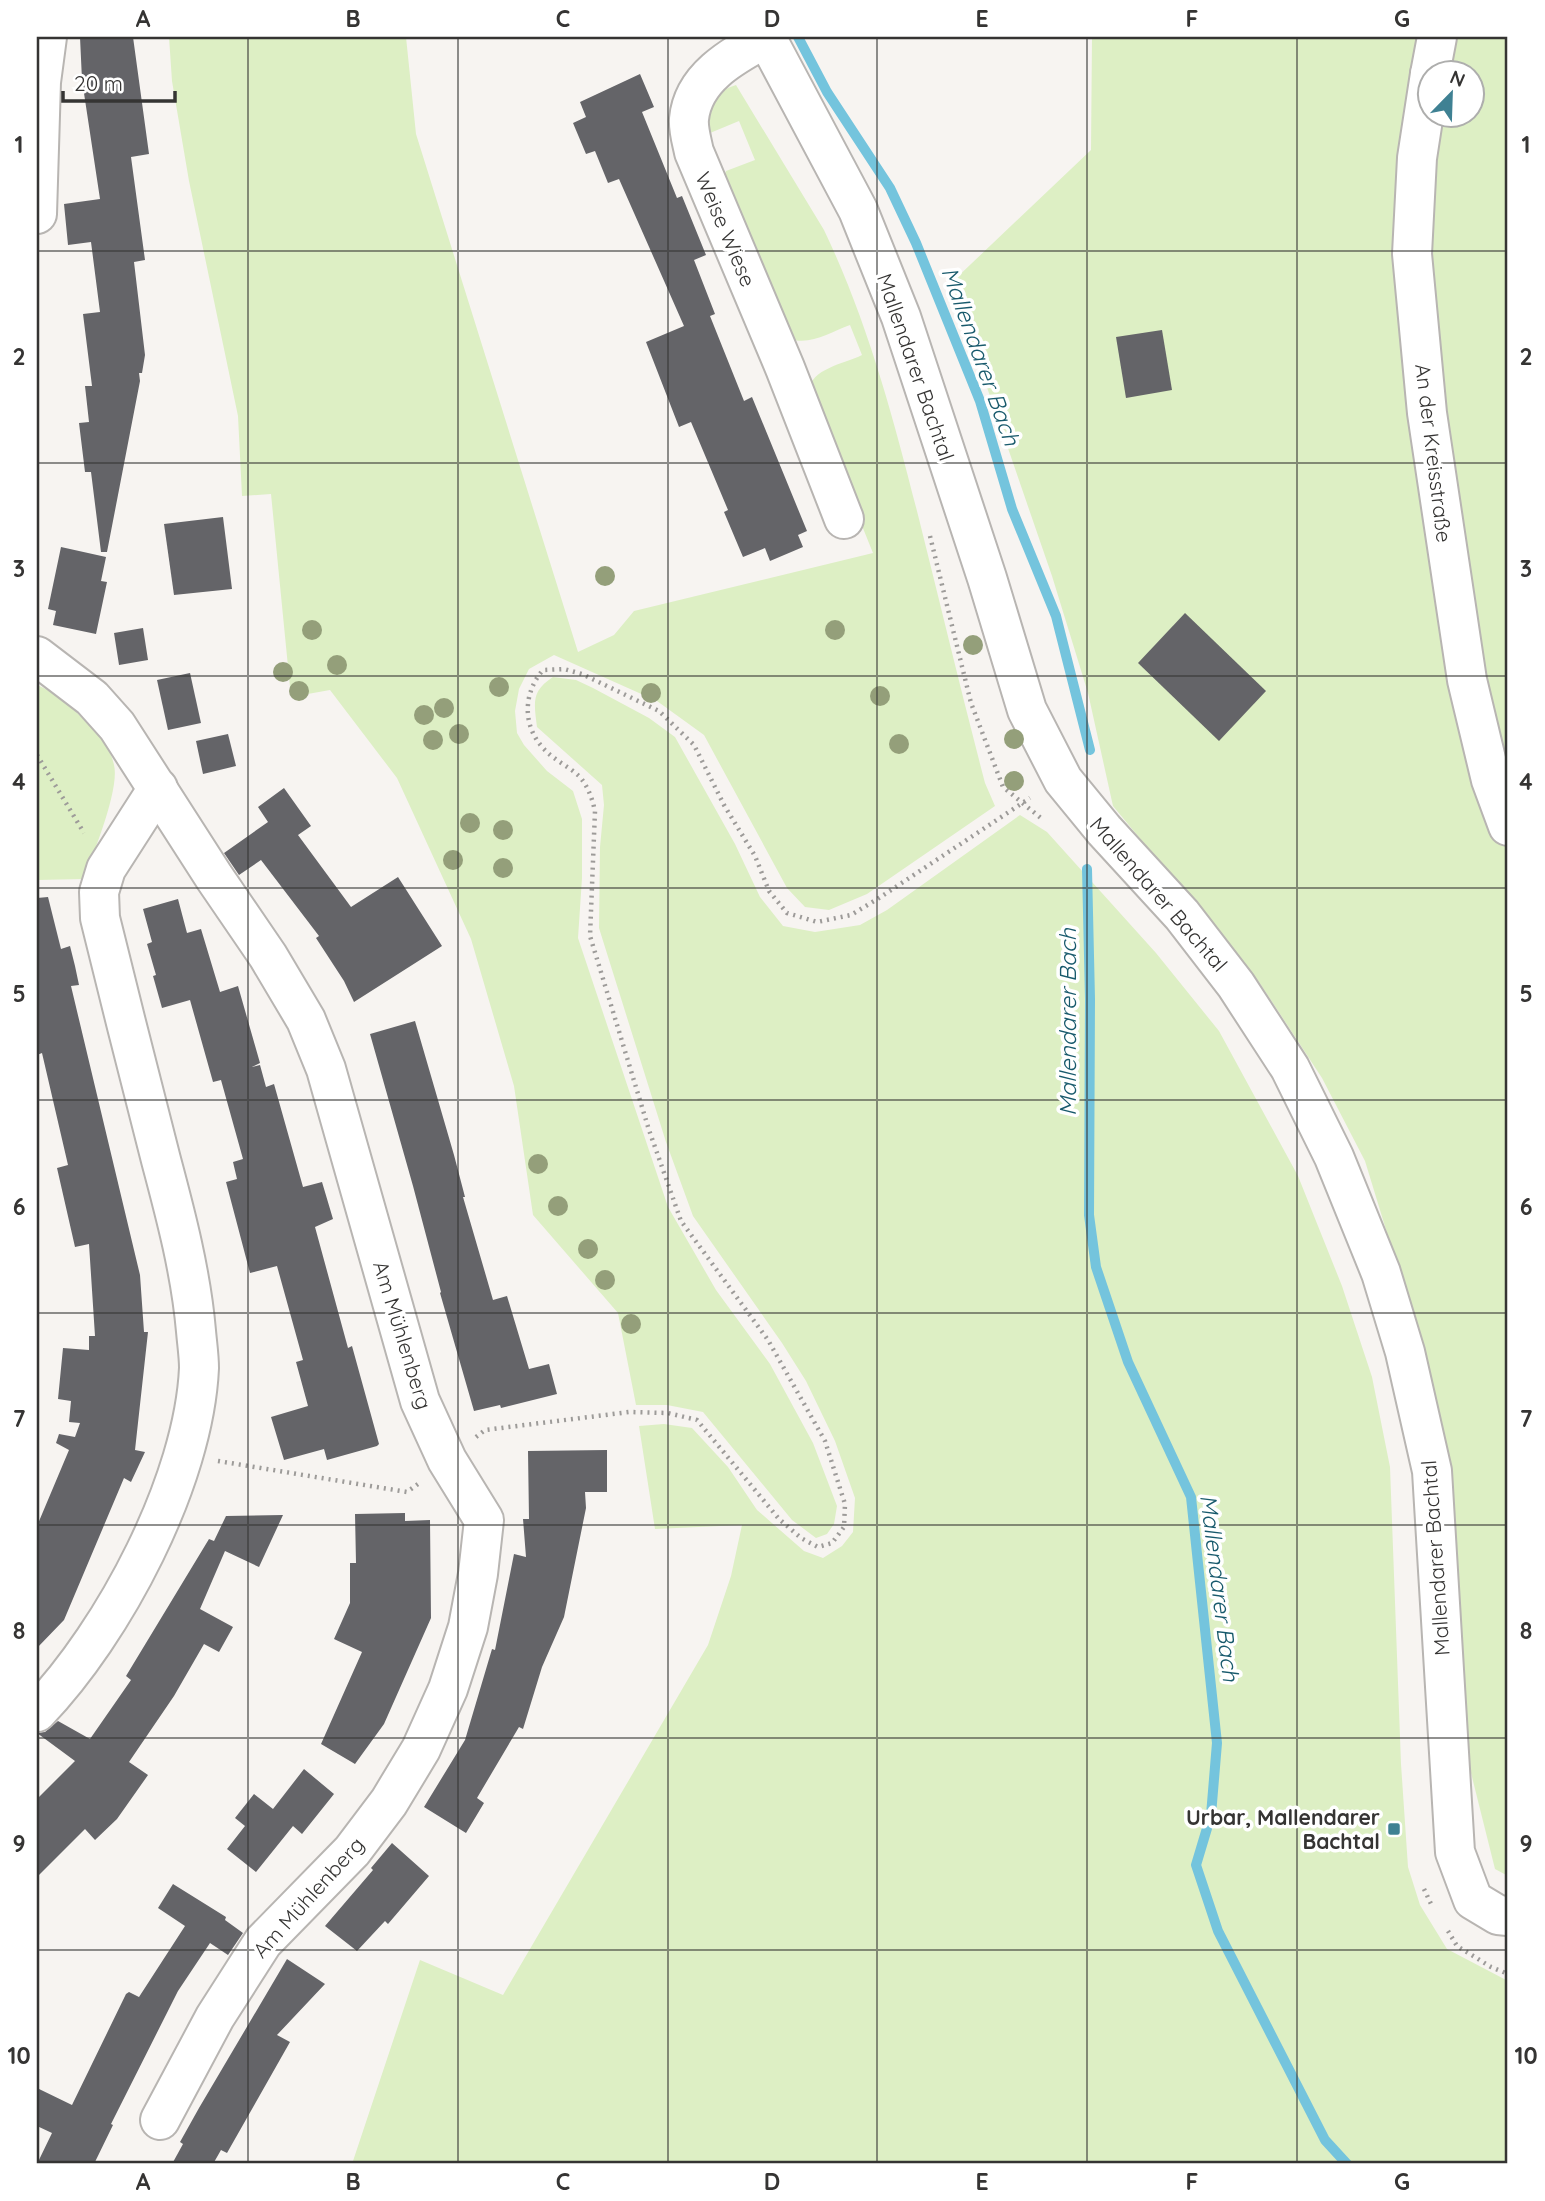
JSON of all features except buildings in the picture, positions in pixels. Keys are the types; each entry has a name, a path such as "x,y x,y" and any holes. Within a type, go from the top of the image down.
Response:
{"street":[{"path":"37,215 41,82 47,37"},
{"name":"Weise Wiese","path":"766,37 720,65 693,99 688,122 694,152 844,519"},
{"name":"Mallendarer Bachtal","path":"766,37 858,210 901,317 987,578 1027,710 1063,780 1104,830 1182,915 1236,985 1290,1068 1334,1157 1381,1273 1405,1352 1432,1471 1455,1852 1473,1900 1498,1915 1508,1916"},
{"name":"An der Kreisstraße","path":"1433,60 1437,37"},
{"name":"An der Kreisstraße","path":"1421,130 1417,158 1412,254 1427,413 1467,680 1492,780 1508,826"},
{"name":"Am Mühlenberg","path":"37,656 92,698 117,726 268,956 306,1020 326,1069 420,1401 447,1460 484,1520 468,1628 448,1689 421,1749 389,1802 352,1851 264,1942 215,2017 160,2120"},
{"path":"37,1712 75,1668 117,1605 162,1512 183,1455 193,1414 199,1367 194,1307 183,1245 100,918 99,892 106,869 158,788"}],"path":[{"path":"926,523 971,704 1003,788 1043,819"},
{"path":"183,1455 407,1492 485,1430 629,1412 668,1413 697,1420 779,1519 801,1538 818,1547 832,1543 844,1527 845,1504 825,1441 768,1339 681,1221 649,1130 590,936 595,811 590,793 580,777 543,749 528,725 528,699 533,682 543,670 564,669 582,674 659,711 694,745 724,805 755,856 769,891 787,913 817,922 851,915 1021,803"},
{"path":"37,755 106,869"},
{"path":"1421,1880 1436,1913"},
{"path":"1443,1924 1457,1946 1508,1974"}],"green space":[{"path":"169,37 406,37 416,134 578,652 614,635 634,611 873,553 808,392 810,384 822,372 862,355 850,325 812,340 788,338 722,183 726,171 755,160 739,121 710,133 710,110 721,92 736,85 824,230 840,265 890,408 985,783 995,806 867,894 829,910 805,907 787,888 704,735 657,701 554,655 529,669 519,689 515,711 517,733 524,745 547,771 573,791 582,819 578,938 668,1207 716,1290 770,1364 813,1443 837,1506 834,1524 827,1534 816,1538 792,1520 703,1412 667,1405 636,1405 618,1313 533,1215 514,1086 471,939 397,778 330,690 291,697 271,494 242,496 238,416 189,181 172,81"},
{"path":"1092,37 1508,37 1508,1876 1495,1869 1464,1745 1449,1458 1417,1331 1365,1161 1322,1078 1259,982 1113,806 1088,693 1052,576 951,283 1091,150"},
{"path":"553,677 576,680 593,688 649,718 675,737 735,844 760,897 783,926 815,932 860,925 887,910 1020,815 1047,832 1156,953 1219,1031 1298,1176 1342,1286 1372,1377 1390,1467 1401,1764 1408,1867 1420,1905 1447,1949 1508,1981 1508,2164 352,2164 420,1960 503,1995 708,1645 731,1576 742,1525 655,1529 639,1426 664,1424 692,1428 728,1467 757,1510 804,1551 823,1558 842,1546 853,1532 855,1498 835,1441 806,1381 693,1216 666,1142 599,928 600,847 604,805 602,785 537,727 537,693"},
{"path":"37,685 63,700 89,725 106,746 114,765 110,805 84,879 37,880"}],"waterway":[{"name":"Mallendarer Bach","path":"798,37 827,92 890,188 916,243 980,401 1012,509 1056,616 1090,750"},
{"name":"Mallendarer Bach","path":"1087,869 1090,999 1089,1215 1096,1267 1128,1362 1191,1497 1217,1743 1211,1815 1196,1865 1218,1931 1325,2140 1347,2164"}],"place":[{"name":"Urbar, Mallendarer Bachtal","path":"1394,1829"}]}
